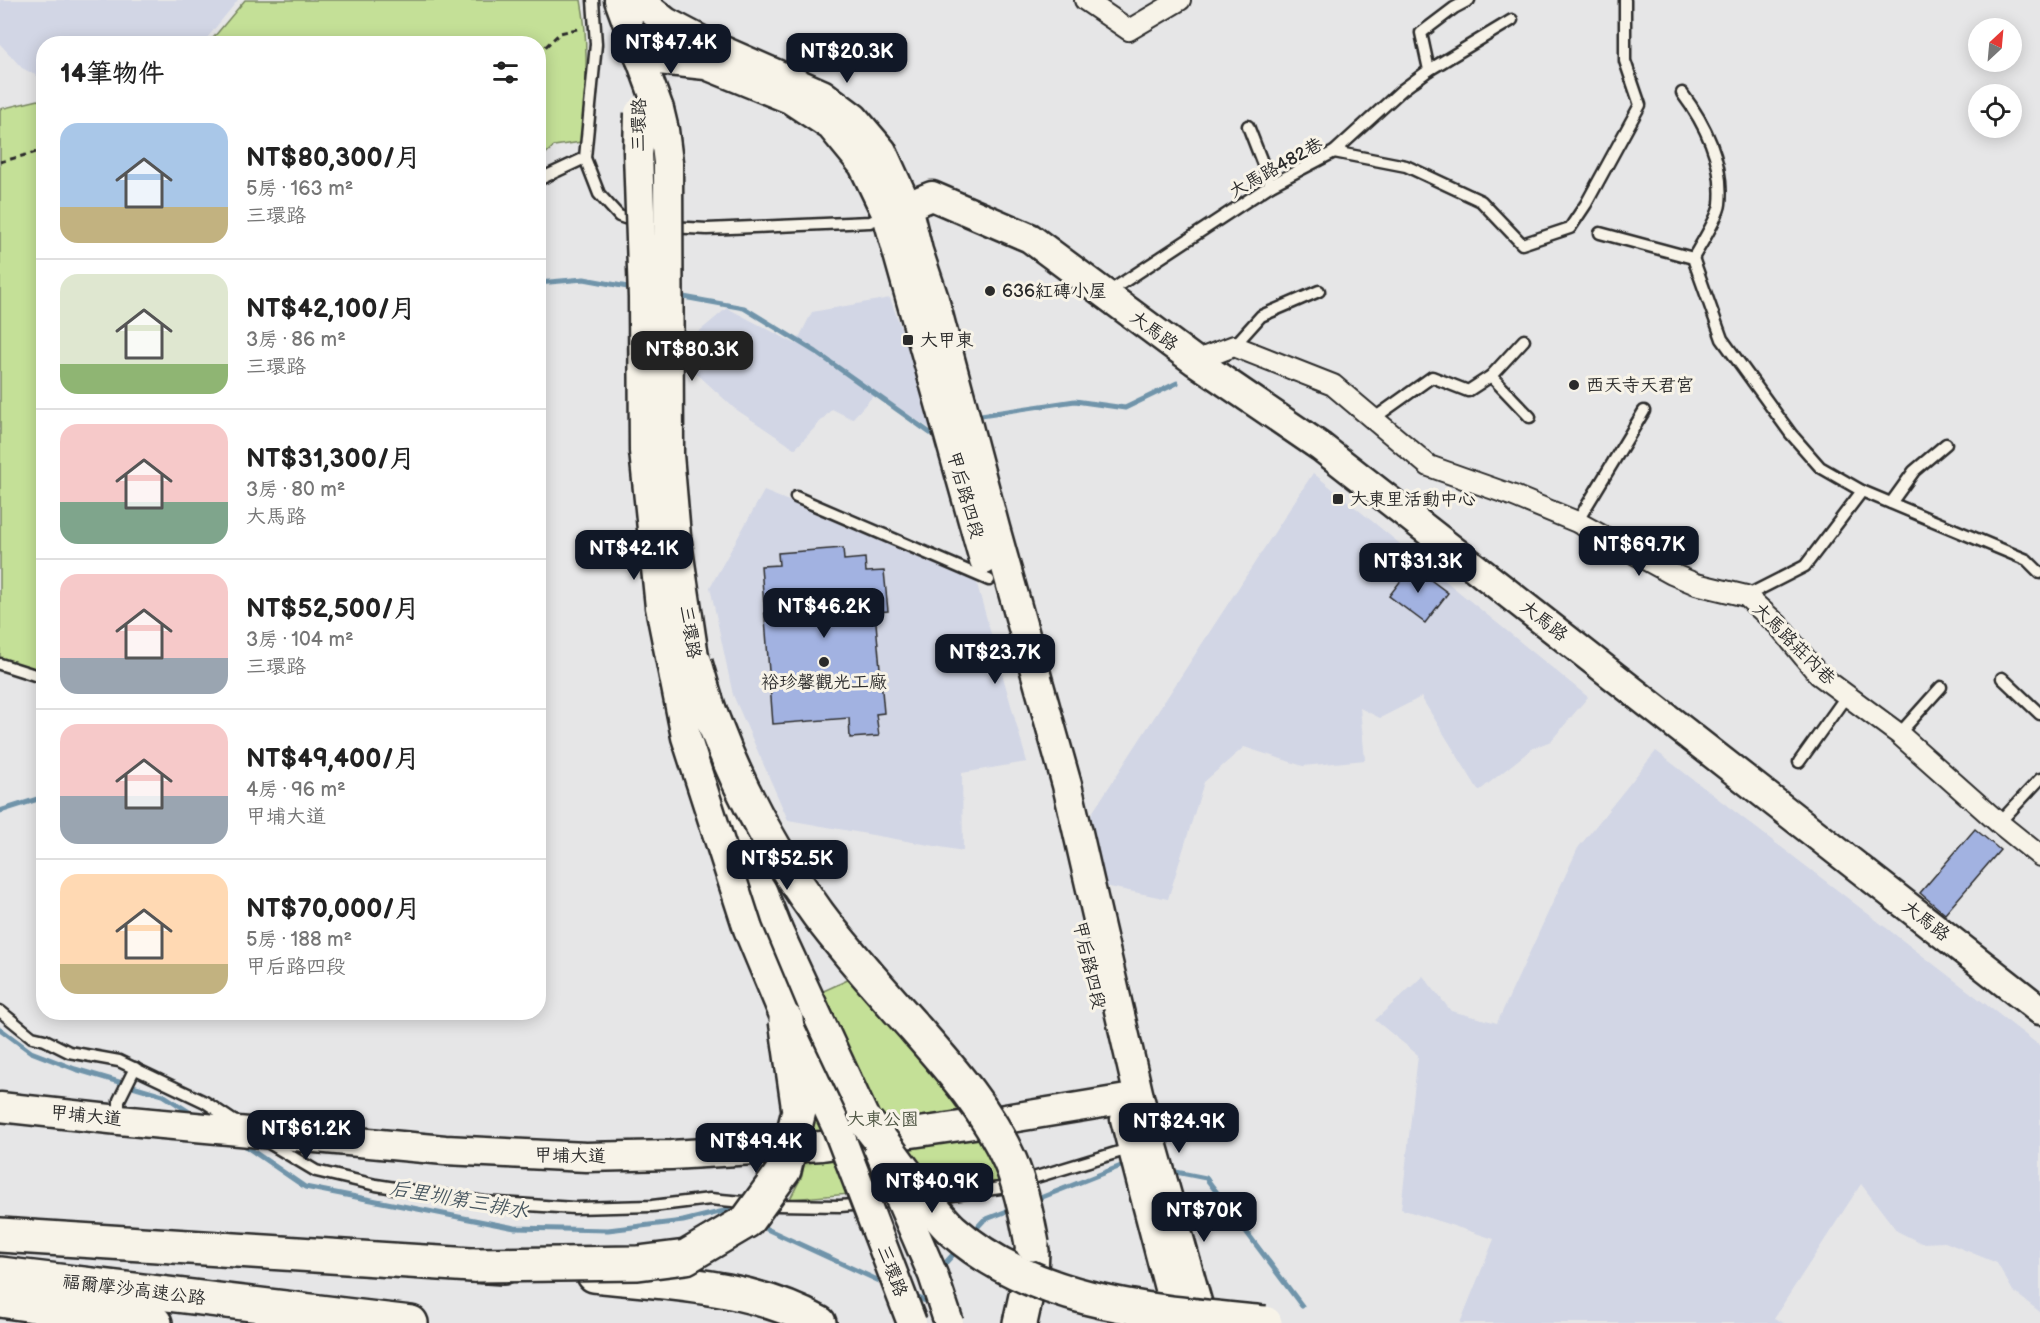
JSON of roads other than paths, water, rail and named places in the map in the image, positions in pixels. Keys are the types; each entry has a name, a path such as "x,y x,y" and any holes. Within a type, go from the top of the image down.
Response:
{"highway":[{"path":"694,663 713,722 740,787 776,853 859,966 954,1072 988,1120 1010,1161 1027,1212 1032,1244 1031,1273 1020,1323"},
{"path":"475,1265 638,1263 686,1257 747,1221 784,1170 799,1111 786,1020"},
{"path":"867,1123 951,1229 989,1257 1028,1278 1108,1302 1150,1311 1265,1323"},
{"path":"0,1235 600,1275 745,1295 800,1312 819,1323"},
{"name":"福爾摩沙高速公路","path":"0,1274 411,1323"},
{"name":"福爾摩沙高速公路","path":"0,1300 155,1323"}],"street":[{"path":"619,0 640,58"},
{"name":"甲后路四段","path":"638,0 666,22 710,45 822,94 854,118 882,151 989,580 1046,779 1151,1180"},
{"path":"1085,0 1129,30 1180,0"},
{"name":"甲后路四段","path":"640,58 675,45 710,45"},
{"name":"甲后路四段","path":"640,58 706,64 790,99 831,126 897,210 918,251 934,299 1067,785 1129,1099"},
{"name":"三環路","path":"640,58 649,111 638,152 643,298 644,451 660,607 686,737 748,929 786,1020 838,1130 912,1323"},
{"name":"三環路","path":"649,111 664,130 668,162 669,455 675,536 694,663 715,754 742,840 779,933 867,1123 933,1275 949,1323"},
{"name":"大馬路","path":"897,210 932,196 1030,238 1195,361 1321,447 2040,1010"},
{"path":"1195,361 1234,346"},
{"name":"大馬路莊內巷","path":"1234,346 1333,385 1429,466 1514,496 1577,522 1672,574 1696,584 1746,596 1778,625 1818,674 1899,734 1999,824 2040,856"},
{"name":"甲埔大道","path":"0,1107 445,1150 586,1157 671,1155 822,1146 1129,1099"},
{"path":"1151,1180 1178,1323"},
{"path":"1151,1180 1203,1323"}],"lane":[{"path":"593,0 596,44 585,158 599,194 619,216 640,224 706,229 870,222 897,210"},
{"path":"1429,70 1421,33 1454,8 1469,0"},
{"name":"大馬路482巷","path":"1104,294 1271,185 1334,152 1406,166 1481,201 1522,244 1570,228 1586,204 1640,105 1625,61 1625,0"},
{"path":"1334,152 1402,90 1429,70 1512,20"},
{"path":"1682,93 1698,115 1718,160 1720,206 1693,258 1722,339 1791,434 1820,467 1862,491 2027,560 2040,573"},
{"path":"1248,126 1271,185"},
{"path":"546,176 585,158"},
{"path":"1600,233 1693,258"},
{"path":"1234,346 1261,316 1319,291"},
{"path":"1373,419 1432,377 1468,391 1491,376 1524,340"},
{"path":"1491,376 1530,417"},
{"path":"1577,522 1644,411"},
{"path":"1891,503 1914,471 1946,444"},
{"path":"1746,596 1805,566 1862,491"},
{"path":"796,496 989,580"},
{"path":"0,664 36,675"},
{"path":"2002,678 2040,714"},
{"path":"1899,734 1941,687"},
{"path":"1799,762 1847,695"},
{"path":"1999,824 2040,779"},
{"path":"0,1011 32,1037 45,1040 69,1052 119,1061 205,1102 242,1131 316,1171 376,1185 484,1202 574,1208 652,1206 710,1199 777,1205 840,1206 940,1197 1000,1188 1143,1147"},
{"path":"130,1121 119,1100 135,1068"}],"waterway":[{"path":"546,282 584,279 633,288"},
{"path":"678,296 744,308 816,352 933,435 940,432"},
{"path":"973,418 1075,401 1125,408 1177,383"},
{"path":"0,811 36,800"},
{"name":"后里圳第三排水","path":"0,1029 31,1052 75,1069 163,1095 194,1115"},
{"name":"后里圳第三排水","path":"241,1143 305,1187 515,1228 608,1230 683,1221 728,1210 736,1214"},
{"path":"1035,1200 1126,1164"},
{"path":"1171,1171 1206,1178 1302,1306"},
{"path":"972,1233 984,1220 1015,1208"},
{"name":"后里圳第三排水","path":"758,1225 886,1284"},
{"path":"940,1269 958,1249"},
{"name":"后里圳第三排水","path":"911,1295 933,1304"}],"place":[{"name":"636紅磚小屋","path":"990,291"},
{"name":"大甲東","path":"908,340"},
{"name":"西天寺天君宮","path":"1574,385"},
{"name":"大東里活動中心","path":"1338,499"},
{"name":"裕珍馨觀光工廠","path":"824,662"}],"park label":[{"name":"大東公園","path":"883,1119"}]}
